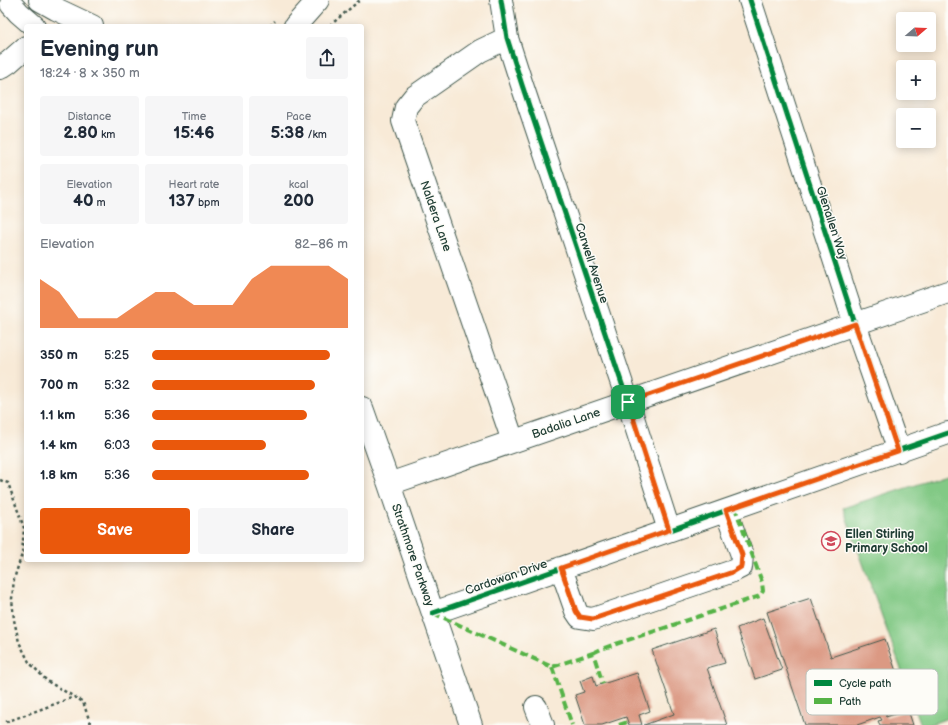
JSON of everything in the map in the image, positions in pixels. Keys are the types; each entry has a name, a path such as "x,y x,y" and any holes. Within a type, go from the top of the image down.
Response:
{"street":[{"path":"297,24 318,0"},
{"name":"Carwell Avenue","path":"501,0 507,38 524,93 628,402 669,530"},
{"name":"Glenallen Way","path":"750,0 855,324 898,451"},
{"path":"8,6 32,24"},
{"path":"50,9 87,24"},
{"name":"Naldera Lane","path":"507,38 480,51 414,97 406,107 403,121 513,441"},
{"path":"0,68 24,49"},
{"name":"Badalia Lane","path":"389,484 948,292"},
{"name":"Strathmore Parkway","path":"364,414 471,725"},
{"name":"Cardowan Drive","path":"433,613 948,433"},
{"path":"561,568 576,611 580,617 593,619 733,572 741,567 742,555 726,510"}],"path":[{"path":"332,24 360,0"},
{"path":"0,480 8,483 24,528 22,554 14,578 12,599 14,620 19,642 29,662 47,681 83,702 91,725"},
{"path":"6,722 75,697"}],"green space":[{"path":"948,473 948,718 929,725 921,725 917,715 938,715 938,669 901,669 843,508"}],"building":[{"path":"811,598 831,657 885,639 895,669 806,669 806,715 885,715 886,717 892,715 910,715 913,725 880,725 878,721 882,720 880,717 857,725 805,725 767,612"},
{"path":"763,618 782,670 755,679 737,628"},
{"path":"714,629 725,663 707,668 727,725 644,725 674,714 652,650"},
{"path":"637,673 650,711 639,715 642,725 629,725 626,717 602,725 585,725 575,695 584,692 580,681 593,676 596,686"}],"marked path":[{"path":"593,653 601,649 760,596 763,591 762,582 735,508"},
{"path":"433,613 552,667 593,653 603,684"},
{"path":"552,667 572,725"},
{"path":"619,725 628,722"}],"cycle path":[{"path":"501,0 507,38 669,530"},
{"path":"750,0 855,324 899,451"},
{"path":"433,613 948,433"}],"place":[{"name":"Ellen Stirling Primary School","path":"831,541"}],"route":[{"path":"855,324 898,451 726,510 742,555 741,567 733,572 593,619 587,619 580,617 576,611 561,568 669,530 628,402 855,324"}]}
